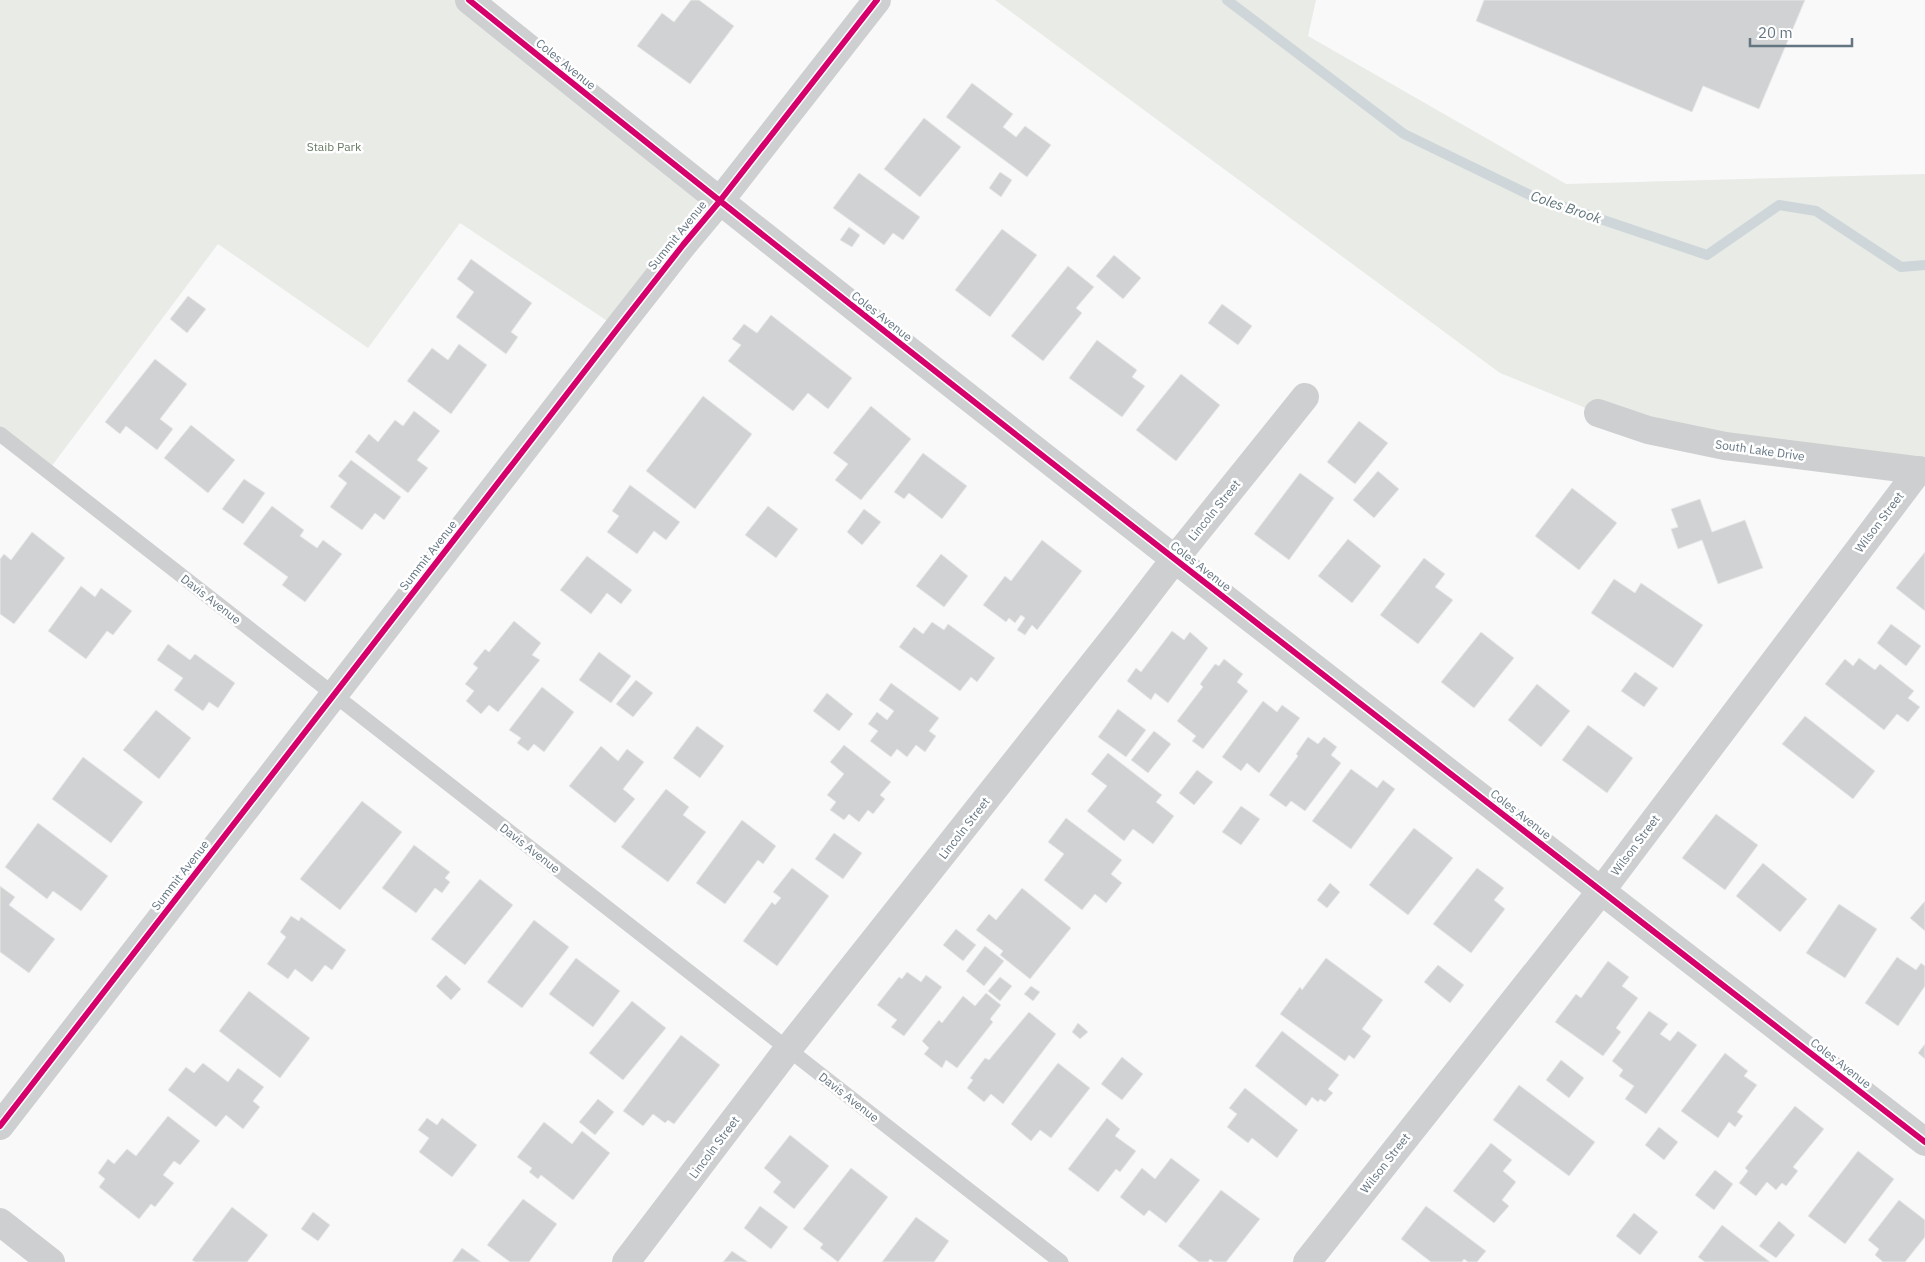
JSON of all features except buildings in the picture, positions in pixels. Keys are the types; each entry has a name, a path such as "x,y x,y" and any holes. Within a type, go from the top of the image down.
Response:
{"street":[{"name":"Coles Avenue","path":"469,0 719,202 1174,560 1925,1142"},
{"name":"Summit Avenue","path":"0,1126 671,260 719,202 877,0"},
{"name":"Lincoln Street","path":"626,1262 788,1049 1305,397"},
{"name":"South Lake Drive","path":"1598,413 1648,430 1725,446 1922,470"},
{"name":"Wilson Street","path":"1307,1262 1601,890 1922,470"},
{"path":"0,1222 51,1262"}],"lane":[{"name":"Davis Avenue","path":"0,434 1060,1262"}],"green space":[{"name":"Staib Park","path":"0,0 468,0 719,202 618,328 460,223 368,348 218,244 48,471 0,434"},
{"path":"995,0 1316,0 1308,36 1566,184 1925,174 1925,471 1598,413 1500,373"}],"waterway":[{"name":"Coles Brook","path":"1227,0 1404,134 1532,196 1707,255 1779,205 1816,211 1901,267 1925,265"}],"cycle path":[{"path":"469,0 1012,432 1925,1142"},
{"path":"0,1126 618,328 877,0"}]}
